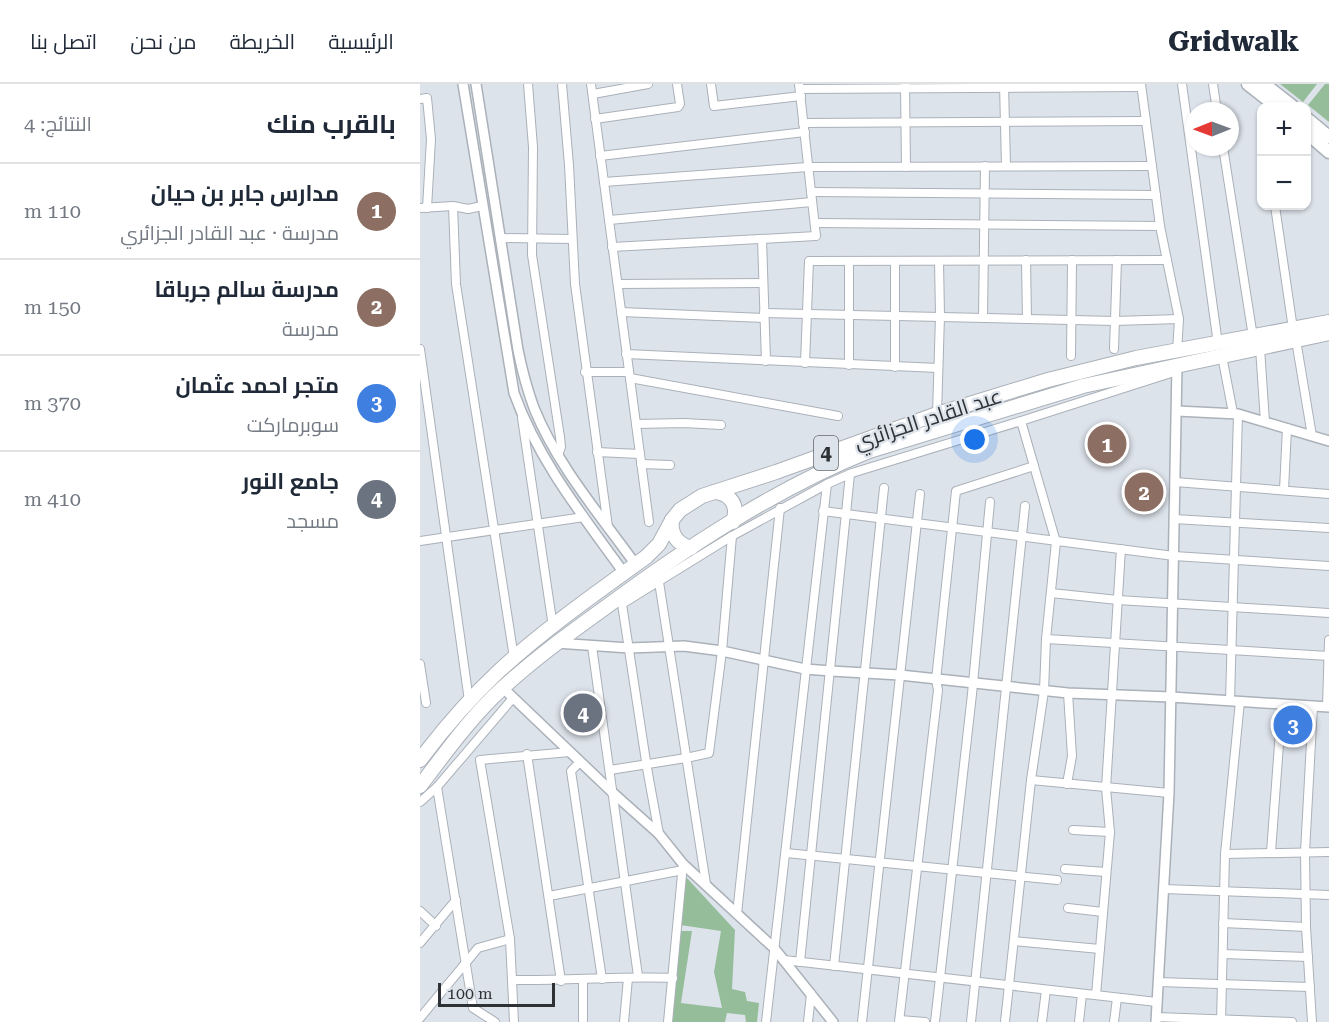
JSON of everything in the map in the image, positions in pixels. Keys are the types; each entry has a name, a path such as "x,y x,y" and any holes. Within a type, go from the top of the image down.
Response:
{"highway":[{"name":"عبد القادر الجزائري","path":"420,786 457,738 508,693 556,643 691,548 733,529 791,488 841,462 868,451 1083,386 1220,350 1295,334 1329,322"},
{"name":"عبد القادر الجزائري","path":"1295,334 1329,333"},
{"name":"عبد القادر الجزائري","path":"420,760 446,726 514,658 652,552 672,520 690,502 937,414 1048,380 1136,358 1177,363"},
{"path":"714,492 721,492 733,501 736,508 733,529"},
{"path":"672,520 671,526 675,538 691,548"}],"main road":[{"path":"1248,84 1264,102"},
{"path":"1264,84 1287,102"},
{"path":"1311,122 1329,137"},
{"path":"1311,136 1329,152"}],"street":[{"path":"463,84 507,362 514,393 533,440 547,462 584,517 630,569"},
{"path":"476,84 523,372 534,407 558,455 608,527 630,569"},
{"path":"528,84 533,147 531,238 561,447 558,455 547,462"},
{"path":"562,84 569,165 574,284 608,527"},
{"path":"591,84 648,522"},
{"path":"593,94 648,84"},
{"path":"595,119 678,106 680,104 677,84"},
{"path":"711,84 714,106 800,90 905,86 1141,85 1160,226 1179,319 1169,793 1156,1020 1292,1022"},
{"path":"1182,84 1220,350 1235,414 1236,485 1231,651 1235,701 1225,854 1221,1020"},
{"path":"1213,84 1216,102"},
{"path":"905,86 906,166"},
{"path":"1004,86 1006,166"},
{"path":"612,247 816,236 800,90"},
{"path":"420,99 427,98 431,139 424,208 453,206 468,209 482,206"},
{"path":"803,123 1146,121"},
{"path":"600,156 804,132"},
{"path":"1225,156 1257,342 1265,422"},
{"path":"604,182 808,166 1152,166"},
{"path":"983,318 985,166"},
{"path":"479,190 492,188"},
{"path":"811,192 1156,195"},
{"path":"609,220 812,202"},
{"path":"453,206 456,284 514,658"},
{"path":"1276,210 1312,436"},
{"path":"815,223 1160,226"},
{"path":"500,238 572,238"},
{"path":"762,240 766,361"},
{"path":"1071,356 1072,260"},
{"path":"1114,349 1117,260"},
{"path":"805,363 809,261 1167,260"},
{"path":"849,261 849,365"},
{"path":"895,261 895,367"},
{"path":"937,414 939,261"},
{"path":"1026,261 1027,319"},
{"path":"618,284 764,282"},
{"path":"621,312 895,315 1115,321 1179,319"},
{"path":"420,349 470,701"},
{"path":"626,354 938,368"},
{"path":"659,834 646,765 622,604 659,582 733,529 850,474 1021,421 1177,363"},
{"path":"585,372 629,375 838,416"},
{"path":"1177,411 1235,414 1329,441"},
{"path":"521,413 553,627"},
{"path":"1005,1022 1031,780 1044,691 1046,639 1056,542 1021,421"},
{"path":"636,424 721,425"},
{"path":"1284,490 1287,428"},
{"path":"597,452 640,454"},
{"path":"641,464 670,465"},
{"path":"925,1022 899,1021 938,690 936,680 956,491 1034,466"},
{"path":"800,962 850,474"},
{"path":"1174,482 1329,494"},
{"path":"766,1022 827,484"},
{"path":"834,966 884,488"},
{"path":"862,1022 920,494"},
{"path":"935,1022 973,683 990,502"},
{"path":"971,1022 1025,506"},
{"path":"737,914 780,508"},
{"path":"824,511 1174,556 1329,566"},
{"path":"420,541 584,517"},
{"path":"1174,519 1329,528"},
{"path":"610,770 709,753 722,651 733,529"},
{"path":"1096,995 1110,832 1106,788 1121,549"},
{"path":"659,582 706,884"},
{"path":"1051,593 1118,600 1329,613"},
{"path":"1046,639 1329,656"},
{"path":"556,643 629,648 669,646 722,651 805,669 900,675 1068,693 1328,707 1329,640"},
{"path":"592,646 638,976"},
{"path":"420,664 426,703"},
{"path":"420,802 437,787 508,693 659,834 683,867 706,884 774,948 833,1022"},
{"path":"1067,784 1072,756 1068,693"},
{"path":"1271,852 1282,704"},
{"path":"1312,1022 1306,927 1305,852 1313,706"},
{"path":"514,1022 510,939 480,760 527,754 570,752"},
{"path":"527,754 561,981"},
{"path":"580,762 571,771 602,979"},
{"path":"1031,780 1169,793"},
{"path":"437,787 473,1008 495,1022"},
{"path":"1072,830 1110,832"},
{"path":"1225,854 1329,852"},
{"path":"786,853 1057,880"},
{"path":"549,896 683,867"},
{"path":"668,1022 683,867"},
{"path":"1065,869 1106,873"},
{"path":"1164,889 1329,895"},
{"path":"420,942 456,900"},
{"path":"1068,908 1103,912"},
{"path":"420,911 436,926"},
{"path":"1223,923 1306,927"},
{"path":"429,1022 421,1017 477,948 510,939"},
{"path":"1014,941 1100,949"},
{"path":"1222,954 1308,957"},
{"path":"784,960 1157,1002"},
{"path":"512,980 561,981 638,976 673,978"},
{"path":"624,1022 628,978"},
{"path":"583,980 583,1022"},
{"path":"1158,982 1310,987"},
{"path":"1042,1022 1046,990"},
{"path":"808,1022 811,994"},
{"path":"1079,1022 1082,994"},
{"path":"1114,1022 1117,998"}],"green space":[{"path":"1280,84 1317,84 1303,102"},
{"path":"1325,84 1329,84 1329,122 1311,107 1310,102"},
{"path":"685,876 735,930 732,989 745,992 747,1001 759,1003 757,1022 746,1022 745,1015 727,1013 725,1022 672,1022 679,931 692,931 681,1003 722,1008 714,972 721,931 680,925"}],"place":[{"name":"مدارس جابر بن حيان","path":"1107,444"},
{"name":"مدرسة سالم جرباقا","path":"1144,492"},
{"name":"جامع النور","path":"583,713"},
{"name":"متجر احمد عثمان","path":"1293,725"}]}
